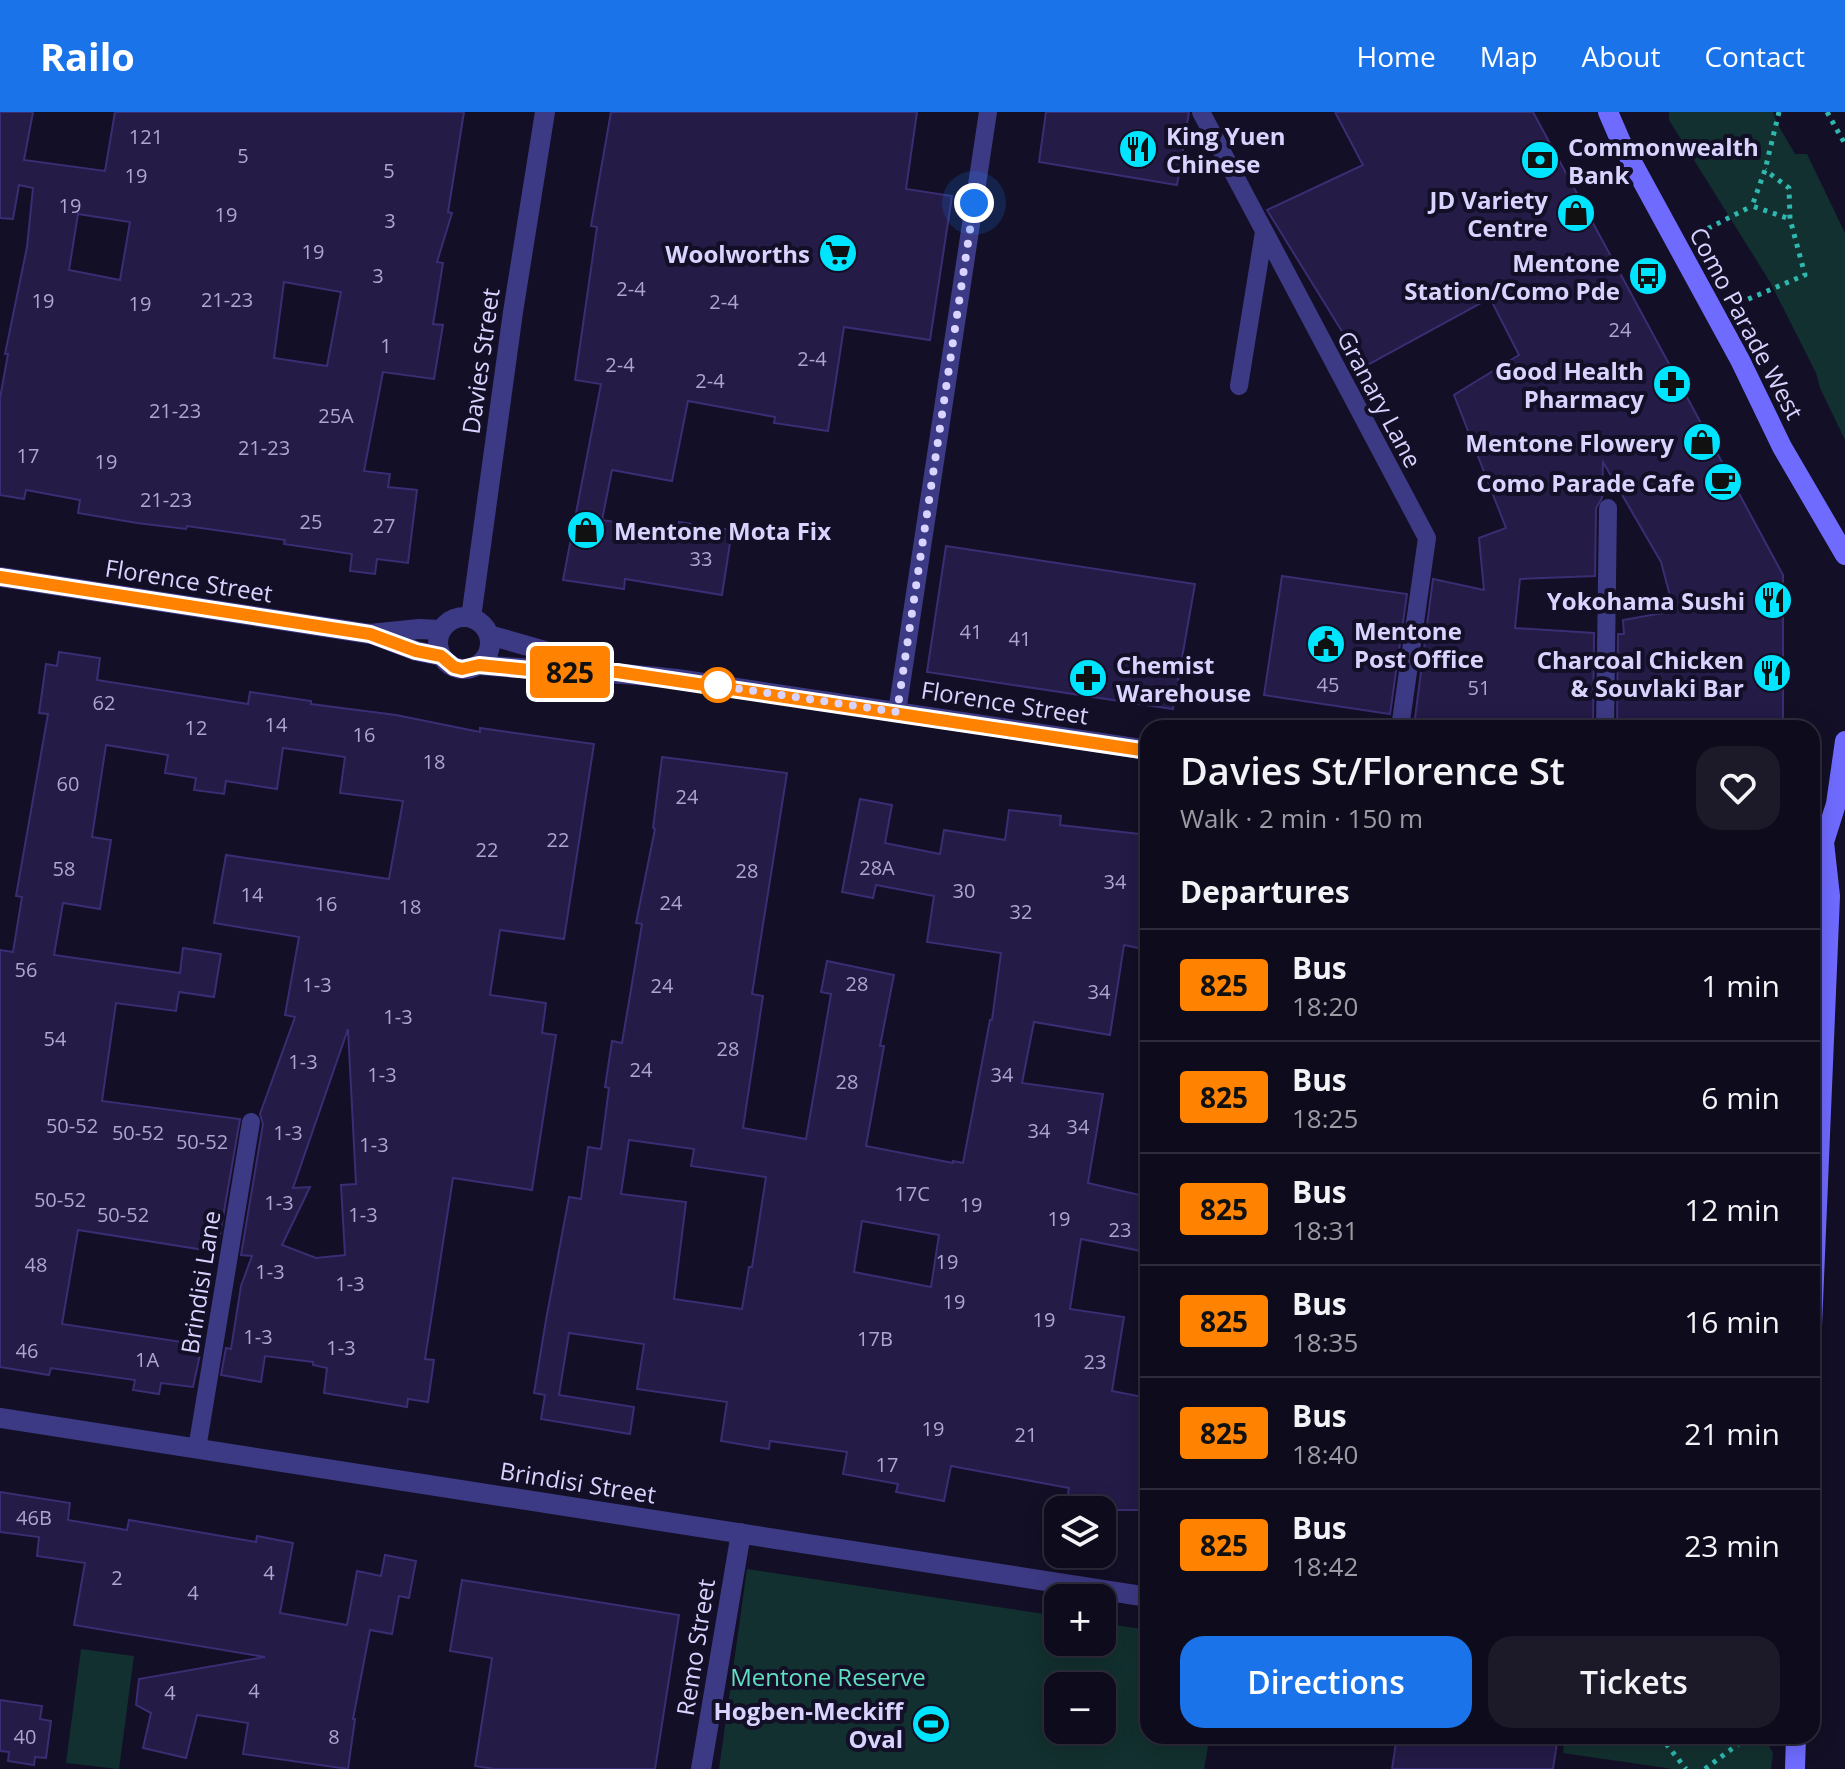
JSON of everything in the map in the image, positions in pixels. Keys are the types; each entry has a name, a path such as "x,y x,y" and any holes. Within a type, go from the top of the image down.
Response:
{"street":[{"name":"Davies Street","path":"471,618 513,312 545,112"},
{"name":"Como Parade West","path":"1608,112 1782,447 1845,555"},
{"name":"Florence Street","path":"0,577 370,634 416,651 441,656"},
{"path":"471,618 485,627 489,635 489,651 479,665 471,669 454,667 441,656 438,648 441,630 454,619 471,618"},
{"name":"Florence Street","path":"370,634 441,630"},
{"name":"Florence Street","path":"489,635 617,672 1140,749"},
{"name":"Florence Street","path":"479,665 550,672 617,672"},
{"path":"1820,837 1837,797 1845,741"},
{"path":"1820,874 1830,896 1820,1135"},
{"name":"Brindisi Street","path":"0,1418 1140,1596"},
{"name":"Remo Street","path":"701,1769 741,1533"},
{"path":"1795,1769 1796,1744"}],"lane":[{"path":"897,712 988,112"},
{"name":"Granary Lane","path":"1201,112 1427,538 1401,720"},
{"path":"1239,386 1264,232"},
{"path":"1605,720 1608,508"},
{"name":"Brindisi Lane","path":"197,1449 251,1122"}],"path":[{"path":"1709,228 1752,206 1765,170 1779,112"},
{"path":"1827,112 1845,144"},
{"path":"1715,313 1805,275 1790,219 1789,188 1765,170"},
{"path":"1752,206 1790,219"},
{"path":"1666,1744 1686,1769"},
{"path":"1705,1769 1738,1744"}],"green space":[{"path":"1669,112 1773,112 1795,154 1807,154 1845,233 1845,440 1816,373 1770,282 1669,120"},
{"name":"Mentone Reserve","path":"747,1569 1044,1614 1044,1656 1116,1656 1116,1625 1140,1629 1140,1744 1209,1744 1204,1769 719,1769"},
{"path":"81,1649 134,1656 119,1769 66,1763"},
{"path":"1564,1744 1768,1744 1773,1753 1771,1769 1673,1769 1563,1753"}],"building":[{"path":"0,112 33,112 24,160 105,171 115,112 464,112 448,212 452,213 437,262 443,263 433,324 443,325 434,379 383,372 364,471 390,474 388,487 417,490 408,563 377,559 375,574 350,571 352,554 284,544 285,540 78,513 80,500 26,490 24,499 0,495 0,398 8,354 5,354 27,247 33,188 19,185 13,219 0,218","holes":["78,214 130,222 120,280 69,270","284,282 341,292 327,366 274,358"]},
{"path":"611,112 917,112 906,189 952,196 930,340 844,327 828,431 774,423 775,417 688,401 672,481 612,470 602,520 678,532 679,522 732,530 722,595 625,579 624,589 563,580 601,384 575,380 597,227 591,226"},
{"path":"1046,112 1189,112 1177,185 1039,162"},
{"path":"1335,112 1533,112 1783,575 1783,720 1617,720 1618,634 1624,634 1623,620 1674,611 1661,562 1603,462 1602,498 1596,508 1595,576 1520,579 1515,628 1594,633 1593,720 1415,720 1433,579 1484,590 1479,538 1506,528 1454,395 1519,355 1490,298 1364,367 1267,210 1363,165"},
{"path":"946,546 1195,584 1173,709 927,672"},
{"name":"Mentone Post Office","path":"1282,576 1407,594 1390,714 1264,695"},
{"path":"59,652 100,658 97,680 248,704 250,692 480,732 480,728 594,744 564,939 500,930 490,995 546,1003 542,1033 556,1035 532,1190 453,1178 425,1359 434,1360 428,1402 408,1399 407,1407 324,1393 327,1368 313,1365 313,1362 265,1356 261,1382 221,1375 226,1348 231,1349 241,1286 252,1256 241,1255 263,1124 260,1114 295,1017 285,1015 299,937 214,923 226,855 389,879 403,801 340,793 345,757 283,748 277,789 226,781 224,794 194,790 196,778 165,773 168,755 106,745 92,837 111,840 100,909 63,903 54,955 180,973 183,948 221,954 214,997 179,992 176,1011 116,1003 102,1101 240,1119 217,1252 78,1230 62,1324 202,1345 193,1387 161,1383 159,1394 133,1390 135,1380 51,1368 49,1375 0,1367 0,950 13,952 22,897 16,896 48,714 39,713 46,664 57,666","holes":["348,1029 356,1184 341,1185 345,1255 316,1258 282,1245 310,1187 293,1188"]},
{"path":"662,757 787,773 752,994 763,996 743,1128 806,1139 831,994 821,992 827,961 894,975 866,1146 963,1163 992,1020 1001,953 927,942 934,896 876,885 873,898 842,892 860,799 892,805 885,843 940,854 944,830 1005,840 1009,810 1061,816 1060,825 1140,834 1140,948 1124,945 1110,1035 1034,1022 1022,1083 1103,1094 1088,1183 1140,1195 1140,1251 1081,1239 1070,1309 1124,1317 1112,1391 1140,1396 1140,1510 1116,1510 1116,1496 1068,1496 1069,1488 951,1466 944,1501 896,1492 898,1484 843,1474 847,1452 770,1441 769,1449 721,1441 727,1402 637,1389 644,1344 569,1333 559,1395 634,1407 630,1434 541,1419 545,1395 534,1393 569,1197 581,1199 588,1147 601,1149 612,1041 622,1043 642,924 636,923 655,829","holes":["629,1140 694,1149 691,1166 766,1177 742,1309 674,1299 686,1202 621,1194","862,1221 939,1235 931,1287 854,1272"]},
{"path":"0,1492 70,1503 68,1520 127,1530 129,1520 256,1542 257,1536 293,1543 280,1613 347,1625 357,1571 381,1576 385,1555 416,1561 409,1598 399,1596 392,1634 370,1630 353,1719 348,1769 243,1754 248,1723 197,1715 186,1758 143,1748 151,1713 136,1705 139,1679 265,1657 74,1625 85,1563 37,1556 39,1537 0,1532"},
{"path":"462,1580 679,1615 655,1769 495,1769 475,1766 492,1658 450,1651"},
{"path":"0,1700 42,1706 40,1719 51,1721 46,1758 35,1757 34,1765 8,1761 9,1752 0,1751"},
{"path":"1396,1744 1557,1744 1553,1769 1392,1769"}],"bus line":[{"name":"825","path":"0,577 370,634 416,651 441,656 447,663 462,669 479,665 550,672 617,672 677,679 1140,750"}],"place":[{"name":"King Yuen Chinese","path":"1138,149"},
{"name":"Commonwealth Bank","path":"1540,160"},
{"name":"JD Variety Centre","path":"1576,213"},
{"name":"Woolworths","path":"838,253"},
{"name":"Mentone Station/Como Pde","path":"1648,276"},
{"name":"Good Health Pharmacy","path":"1672,384"},
{"name":"Mentone Flowery","path":"1702,442"},
{"name":"Como Parade Cafe","path":"1723,482"},
{"name":"Mentone Mota Fix","path":"586,530"},
{"name":"Yokohama Sushi","path":"1773,600"},
{"name":"Mentone Post Office","path":"1326,644"},
{"name":"Charcoal Chicken & Souvlaki Bar","path":"1772,673"},
{"name":"Chemist Warehouse","path":"1088,678"},
{"name":"Hogben-Meckiff Oval","path":"931,1724"}],"route":[{"path":"718,685 707,684 897,712 974,203"}]}
